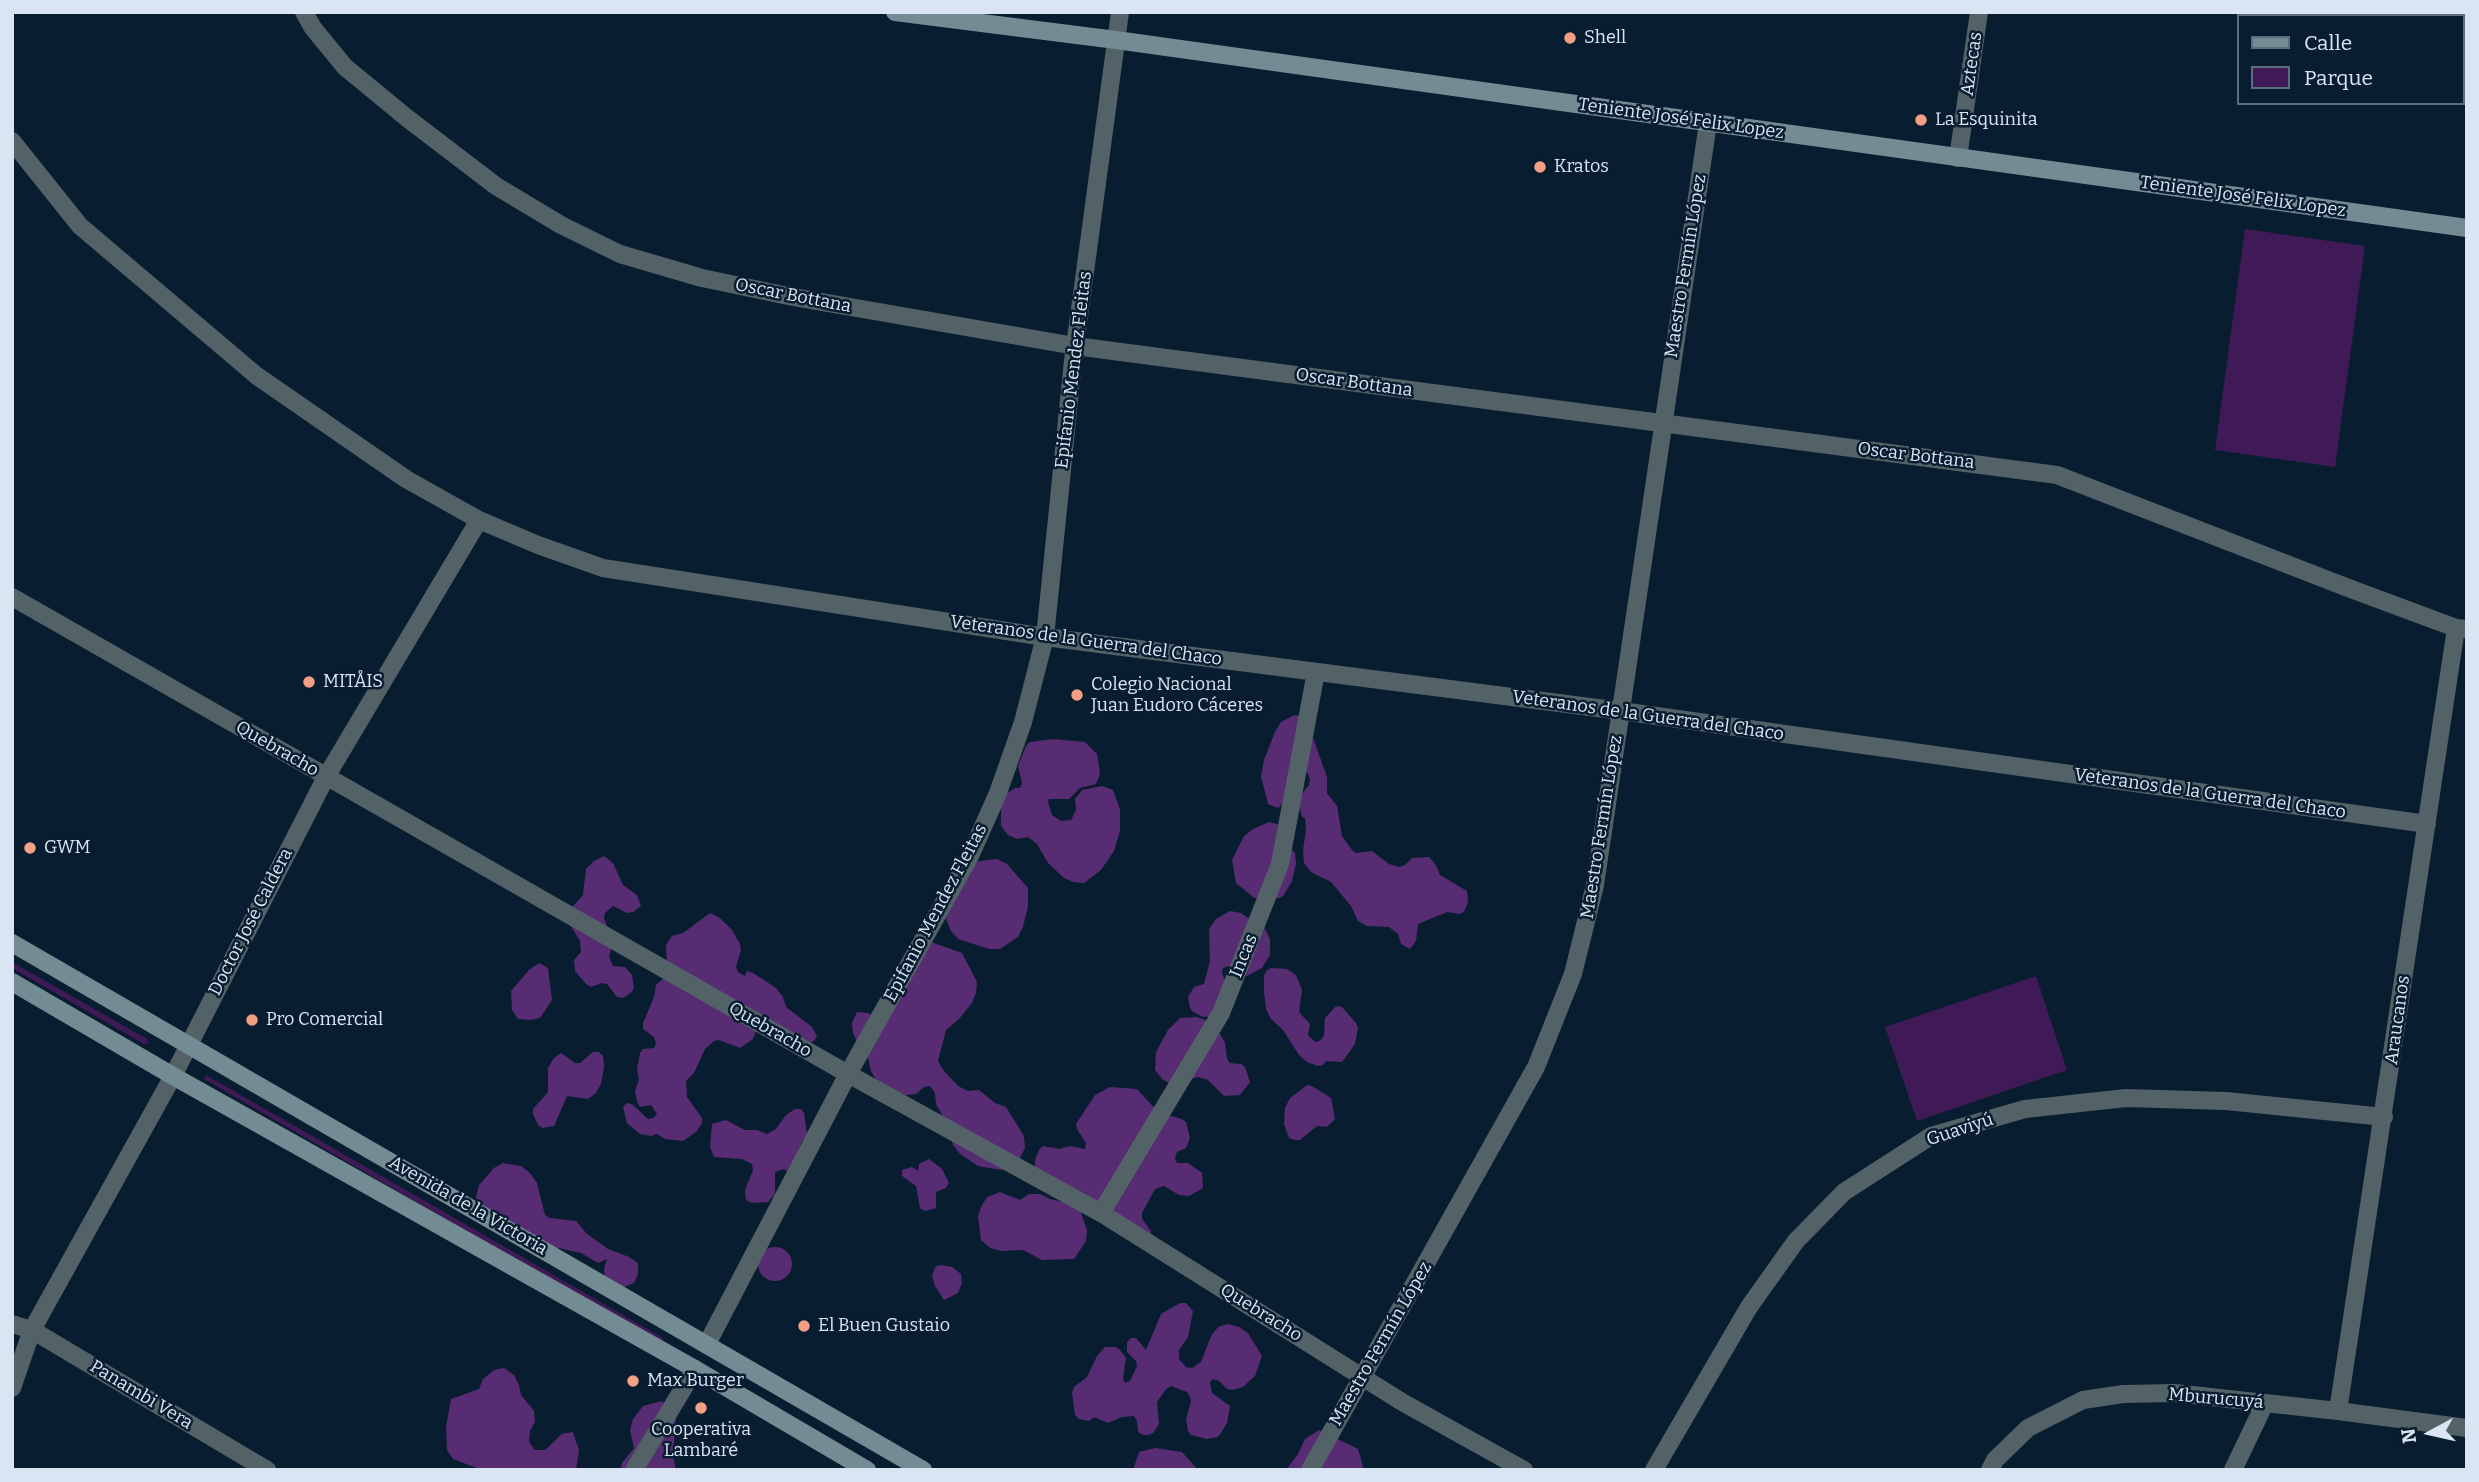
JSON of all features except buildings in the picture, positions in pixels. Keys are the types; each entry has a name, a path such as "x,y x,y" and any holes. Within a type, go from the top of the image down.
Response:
{"main road":[{"name":"Teniente José Felix Lopez","path":"895,12 1116,40 2467,228"},
{"name":"Avenida de la Victoria","path":"12,943 923,1470"},
{"name":"Avenida de la Victoria","path":"12,982 173,1076 695,1369 867,1470"},
{"name":"Epifanio Mendez Fleitas","path":"695,1369 707,1344"}],"street":[{"name":"Oscar Bottana","path":"304,12 345,66 407,118 496,186 561,225 620,254 702,278 793,297 1075,346 2057,475 2461,629"},
{"name":"Epifanio Mendez Fleitas","path":"707,1344 848,1074 970,856 998,793 1023,722 1045,637 1075,346 1120,12"},
{"name":"Aztecas","path":"1958,158 1979,12"},
{"name":"Maestro Fermín López","path":"1310,1470 1536,1067 1573,974 1595,885 1707,123"},
{"name":"Veteranos de la Guerra del Chaco","path":"12,141 80,226 257,376 406,479 479,520 603,568 1045,637 1621,711 2427,824"},
{"name":"Doctor José Caldera","path":"12,1388 32,1330 173,1076 326,777 479,520"},
{"name":"Quebracho","path":"12,597 848,1074 1101,1213 1402,1402 1524,1470"},
{"name":"Araucanos","path":"2338,1411 2427,824 2461,629"},
{"name":"Incas","path":"1101,1213 1221,1013 1280,864 1316,671"},
{"name":"Guaviyú","path":"1654,1470 1749,1307 1796,1241 1844,1192 1931,1136 2025,1109 2126,1098 2226,1101 2384,1117"},
{"name":"Panambi Vera","path":"12,1325 32,1330 267,1470"},
{"name":"Epifanio Mendez Fleitas","path":"634,1470 695,1369"},
{"name":"Mburucuyá","path":"1990,1470 1995,1461 2028,1429 2083,1400 2123,1394 2174,1393 2467,1428"},
{"path":"2233,1470 2265,1403"}],"green space":[{"path":"2245,229 2365,246 2335,467 2215,450"},
{"path":"12,962 147,1039 149,1043 144,1044 12,968"},
{"path":"2036,976 2067,1070 1917,1121 1885,1027"},
{"path":"206,1075 663,1338 663,1342 660,1343 204,1079"}],"shaded area":[{"path":"1294,715 1300,716 1312,735 1327,777 1327,793 1337,806 1342,836 1352,850 1356,853 1372,851 1389,864 1399,867 1412,858 1429,857 1440,875 1467,891 1468,902 1464,912 1447,912 1418,924 1416,941 1410,949 1401,944 1398,934 1389,927 1367,926 1358,921 1351,906 1331,882 1311,872 1304,863 1305,818 1302,817 1299,805 1310,779 1303,763 1282,804 1278,808 1268,804 1261,776 1264,760 1281,722"},
{"path":"1053,739 1085,742 1097,754 1100,774 1096,784 1080,788 1069,799 1049,799 1052,815 1061,821 1071,820 1076,810 1075,799 1082,790 1102,786 1113,790 1120,809 1120,831 1114,851 1101,870 1084,883 1064,878 1048,863 1037,844 1028,837 1017,839 1008,835 1001,826 1001,804 1006,794 1020,788 1022,783 1018,766 1026,746 1030,742"},
{"path":"1269,822 1280,825 1287,846 1295,853 1296,864 1292,881 1284,895 1280,898 1258,899 1236,883 1232,860 1244,836"},
{"path":"604,856 613,863 623,885 637,895 641,906 627,913 613,906 605,913 604,918 610,934 612,946 609,957 613,966 625,967 632,975 634,987 632,992 623,998 617,997 607,984 591,987 575,971 574,960 581,952 580,941 569,923 569,911 583,895 586,869"},
{"path":"997,859 1007,864 1028,888 1028,906 1018,937 1000,949 989,949 958,939 951,931 942,909 965,863"},
{"path":"1230,911 1241,913 1265,929 1270,939 1270,955 1262,968 1247,976 1242,976 1228,966 1223,968 1222,973 1228,988 1213,1016 1203,1017 1190,1008 1188,997 1194,987 1204,984 1210,961 1209,929 1216,919"},
{"path":"710,913 720,918 732,930 740,944 736,967 738,972 745,976 747,971 753,973 776,988 786,1007 812,1027 817,1036 809,1043 757,1029 753,1039 740,1048 719,1040 714,1041 705,1049 694,1073 686,1081 687,1097 702,1118 696,1132 683,1141 665,1139 657,1134 640,1134 627,1123 623,1107 627,1103 632,1104 648,1119 657,1114 651,1105 640,1107 635,1091 639,1080 637,1069 640,1053 643,1049 654,1048 656,1043 654,1037 643,1029 643,1023 656,985 665,977 666,945 672,936 683,933"},
{"path":"931,942 962,953 977,982 972,1003 946,1030 938,1061 958,1086 968,1091 979,1090 995,1103 1006,1107 1024,1136 1025,1148 1020,1158 1012,1166 1001,1170 978,1166 960,1154 953,1145 947,1124 936,1104 935,1093 930,1086 924,1087 916,1094 895,1094 876,1080 866,1050 858,1043 853,1033 852,1023 857,1012 868,1013 877,1019"},
{"path":"539,963 548,968 552,1000 540,1018 518,1019 512,1010 511,991 529,970"},
{"path":"1271,968 1287,969 1296,975 1302,990 1299,1012 1310,1024 1308,1035 1316,1042 1324,1035 1325,1018 1336,1006 1342,1007 1356,1023 1358,1028 1355,1044 1342,1062 1326,1061 1318,1066 1307,1062 1299,1055 1283,1030 1271,1019 1266,1009 1264,976"},
{"path":"1197,1017 1208,1021 1220,1034 1230,1063 1245,1067 1250,1082 1240,1095 1224,1096 1208,1080 1198,1077 1172,1085 1162,1079 1155,1070 1156,1052 1168,1030 1180,1018"},
{"path":"593,1052 599,1052 603,1056 604,1067 601,1084 596,1093 588,1099 567,1096 554,1126 543,1128 538,1125 533,1109 548,1092 548,1068 554,1058 561,1053 575,1063 580,1063"},
{"path":"1307,1085 1331,1098 1335,1119 1327,1127 1317,1126 1300,1140 1295,1140 1289,1138 1284,1124 1285,1108 1290,1098"},
{"path":"1110,1087 1137,1089 1159,1113 1186,1122 1190,1138 1186,1148 1177,1152 1175,1158 1177,1163 1188,1163 1202,1173 1203,1188 1189,1196 1179,1195 1164,1186 1155,1189 1142,1213 1142,1219 1151,1231 1151,1236 1035,1172 1035,1160 1043,1146 1085,1149 1086,1143 1076,1124 1095,1095"},
{"path":"795,1109 801,1109 804,1113 807,1134 789,1173 784,1169 775,1172 775,1194 768,1202 752,1203 746,1200 745,1190 753,1170 752,1164 742,1159 714,1157 710,1147 712,1124 726,1120 745,1130 757,1130 767,1134 776,1129 786,1115"},
{"path":"929,1159 942,1169 949,1183 946,1188 936,1192 936,1208 925,1211 920,1208 916,1186 902,1176 902,1170 912,1167 918,1171 919,1164"},
{"path":"503,1163 521,1166 530,1173 537,1183 545,1215 576,1221 587,1234 608,1249 638,1263 638,1274 634,1283 624,1287 605,1280 607,1259 598,1263 581,1253 559,1248 549,1251 522,1233 515,1224 478,1208 476,1197 479,1185 494,1168"},
{"path":"1000,1192 1020,1200 1029,1194 1040,1194 1071,1204 1080,1210 1087,1230 1086,1241 1074,1259 1042,1260 1023,1250 1001,1251 990,1248 981,1240 978,1217 981,1207 987,1197"},
{"path":"775,1247 787,1252 792,1264 787,1276 775,1281 763,1276 758,1264 763,1252"},
{"path":"936,1266 952,1267 961,1274 962,1283 958,1293 944,1300 932,1275"},
{"path":"1180,1303 1186,1303 1193,1311 1188,1337 1179,1350 1179,1359 1186,1367 1192,1368 1201,1362 1211,1336 1218,1327 1228,1324 1248,1333 1262,1356 1255,1376 1243,1387 1233,1390 1227,1389 1219,1381 1213,1379 1210,1382 1212,1393 1230,1406 1227,1423 1218,1437 1207,1439 1191,1435 1186,1419 1190,1397 1187,1392 1171,1386 1157,1402 1159,1424 1153,1433 1148,1435 1138,1432 1134,1416 1122,1417 1108,1423 1094,1417 1089,1421 1079,1419 1075,1415 1072,1393 1074,1387 1087,1377 1097,1356 1105,1347 1116,1347 1120,1350 1126,1358 1123,1379 1125,1383 1130,1381 1137,1366 1127,1352 1127,1342 1136,1338 1146,1350 1161,1314"},
{"path":"504,1368 514,1375 521,1395 534,1411 535,1422 530,1431 529,1442 535,1450 545,1450 562,1434 573,1432 579,1450 576,1470 482,1470 453,1459 447,1450 446,1427 451,1399 479,1389 483,1379 494,1370"},
{"path":"661,1401 671,1407 676,1416 673,1456 676,1470 620,1470 634,1448 630,1430 633,1419 643,1406"},
{"path":"1319,1430 1358,1449 1364,1470 1286,1470 1305,1439"},
{"path":"1155,1448 1182,1452 1198,1470 1133,1470 1139,1452"}],"place":[{"name":"Shell","path":"1570,38"},
{"name":"La Esquinita","path":"1921,120"},
{"name":"Kratos","path":"1540,167"},
{"name":"MITÅIS","path":"309,682"},
{"name":"Colegio Nacional Juan Eudoro Cáceres","path":"1077,695"},
{"name":"GWM","path":"30,848"},
{"name":"Pro Comercial","path":"252,1020"},
{"name":"El Buen Gustaio","path":"804,1326"},
{"name":"Max Burger","path":"633,1381"},
{"name":"Cooperativa Lambaré","path":"701,1408"}]}
